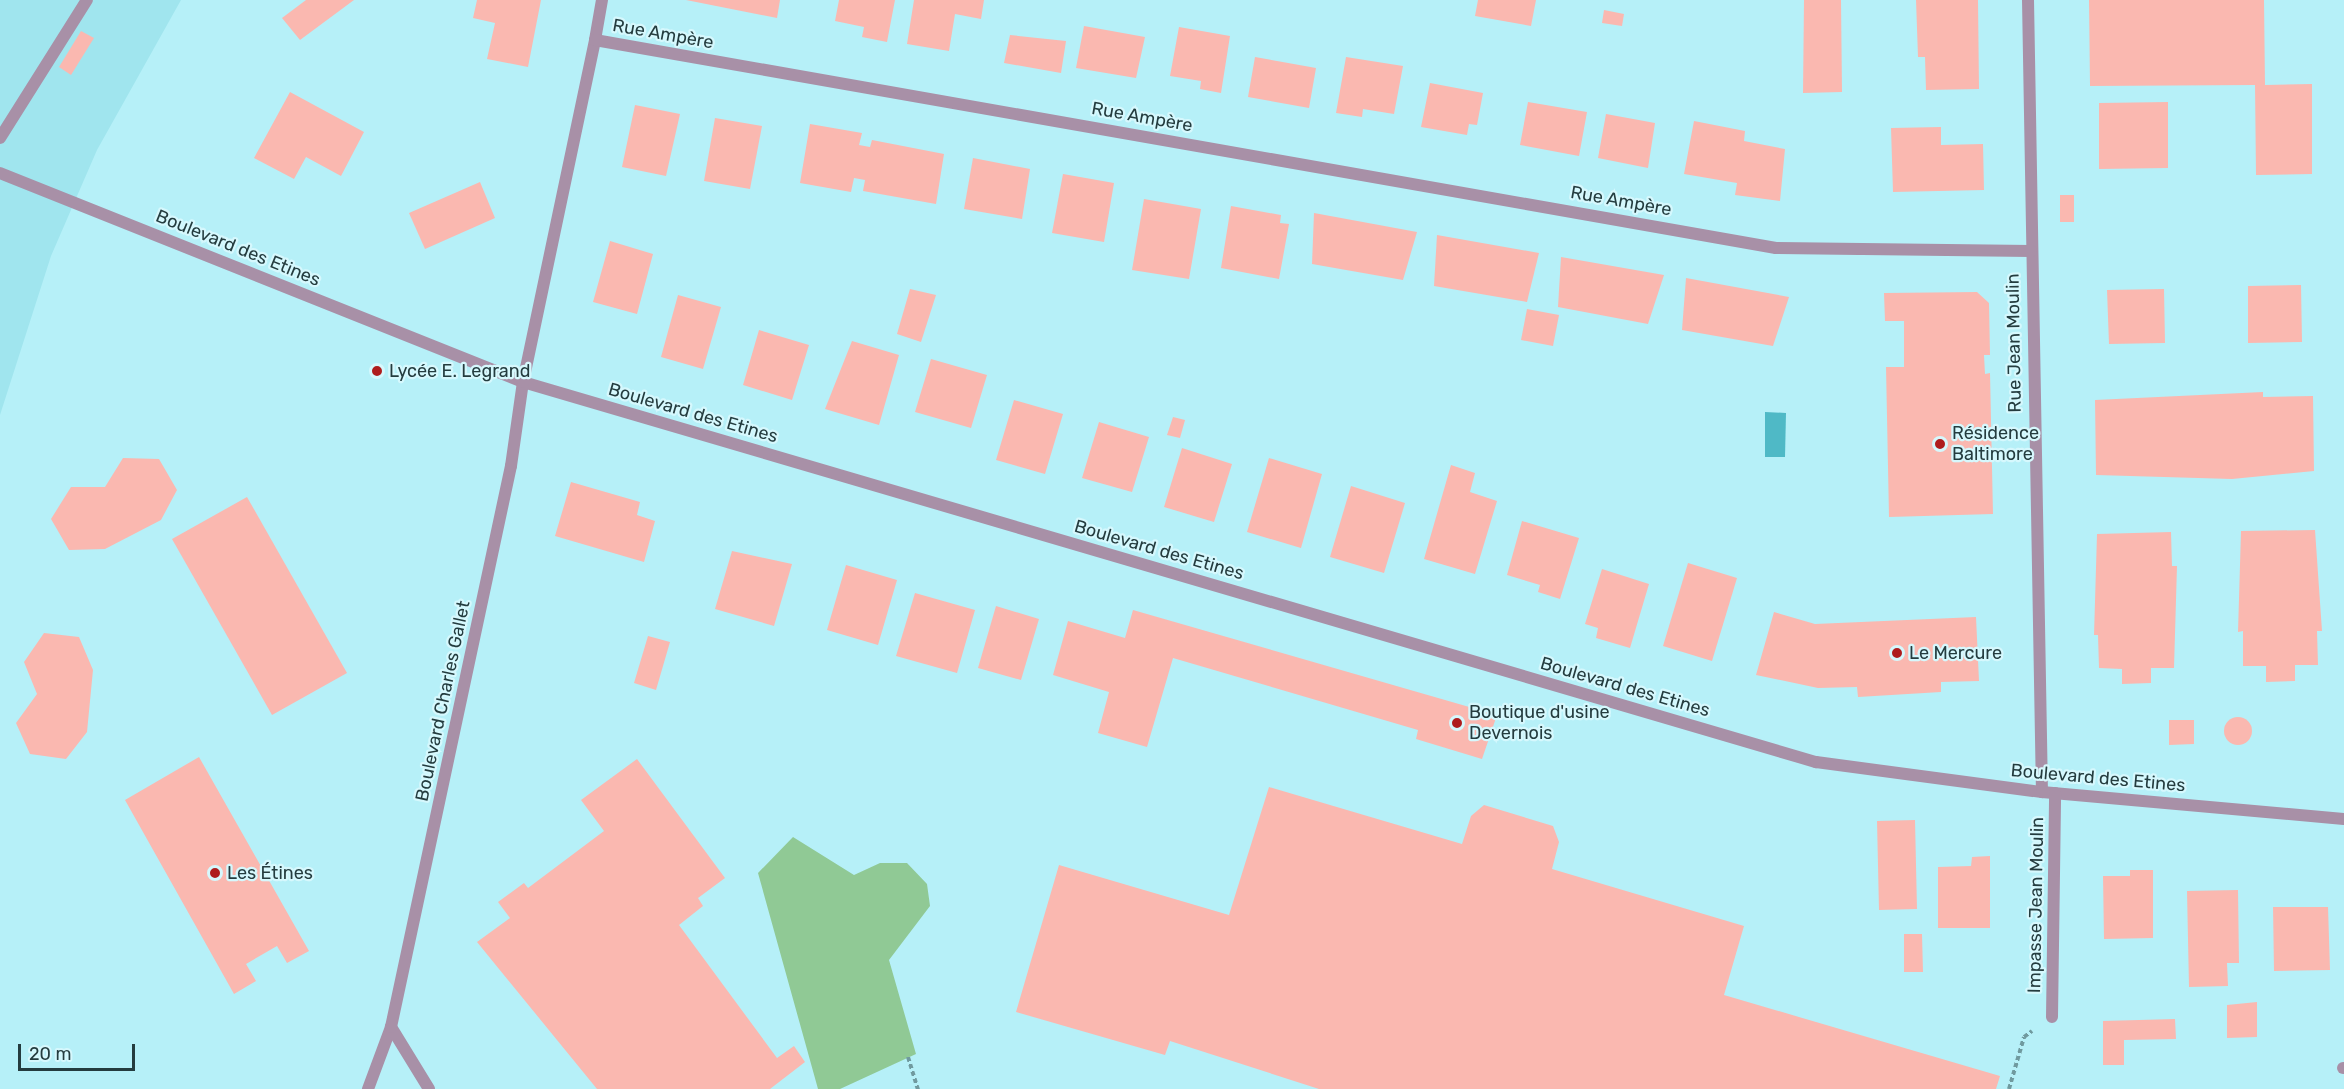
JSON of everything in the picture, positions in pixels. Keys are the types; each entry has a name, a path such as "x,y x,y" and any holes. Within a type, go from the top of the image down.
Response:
{"street":[{"path":"0,138 87,0"},
{"path":"595,40 602,0"},
{"name":"Rue Jean Moulin","path":"2028,0 2042,792"},
{"name":"Rue Ampère","path":"523,382 595,40 1776,248 2031,251"},
{"name":"Boulevard des Etines","path":"0,173 523,382 1816,762 2055,794 2344,819"},
{"name":"Boulevard Charles Gallet","path":"368,1089 391,1027 511,466 523,382"},
{"name":"Impasse Jean Moulin","path":"2052,1017 2055,794"},
{"path":"391,1027 429,1089"}],"path":[{"path":"2009,1089 2024,1036 2052,1017"},
{"path":"908,1057 918,1089"}],"shaded area":[{"path":"0,0 181,0 97,150 51,256 0,415"},
{"path":"1765,412 1786,413 1785,457 1765,457"}],"green space":[{"path":"793,837 854,875 880,863 907,863 927,884 930,906 889,960 916,1054 840,1089 818,1089 758,873"}],"building":[{"path":"306,0 354,0 300,40 282,18"},
{"path":"477,0 541,0 528,67 487,59 495,23 473,18"},
{"path":"686,0 780,0 777,18"},
{"path":"839,0 895,0 887,42 862,37 864,27 835,21"},
{"path":"914,0 984,0 981,19 955,14 949,51 907,44"},
{"path":"1478,0 1536,0 1531,26 1475,16"},
{"path":"1804,0 1841,0 1842,92 1803,93"},
{"path":"1916,0 1978,0 1979,89 1926,90 1925,57 1918,57"},
{"path":"2089,0 2264,0 2265,85 2312,84 2312,174 2256,175 2255,85 2090,86"},
{"path":"1604,10 1624,14 1622,26 1602,23"},
{"path":"1084,26 1145,37 1136,78 1076,68"},
{"path":"1179,27 1230,36 1221,93 1200,89 1201,81 1170,76"},
{"path":"81,31 94,38 71,75 59,67"},
{"path":"1010,35 1066,41 1061,73 1004,63"},
{"path":"1255,57 1316,68 1309,108 1248,97"},
{"path":"1346,57 1403,66 1394,114 1363,109 1362,117 1336,113"},
{"path":"1430,83 1483,93 1477,125 1469,124 1467,135 1421,127"},
{"path":"290,92 364,132 341,176 306,157 294,179 254,158"},
{"path":"1528,102 1587,112 1579,156 1520,145"},
{"path":"2168,102 2168,168 2099,169 2099,103"},
{"path":"635,105 680,114 666,176 622,167"},
{"path":"1606,114 1655,123 1648,168 1598,158"},
{"path":"715,118 762,126 750,189 704,181"},
{"path":"1694,121 1745,131 1744,141 1785,149 1780,201 1735,195 1737,183 1684,174"},
{"path":"810,124 862,133 859,145 870,147 872,140 944,154 936,204 863,191 865,180 854,178 851,192 800,183"},
{"path":"1941,127 1941,145 1983,144 1984,190 1893,192 1891,128"},
{"path":"973,158 1030,169 1022,219 964,209"},
{"path":"1063,174 1114,183 1104,242 1052,233"},
{"path":"480,182 495,218 425,249 409,213"},
{"path":"2060,195 2074,195 2074,222 2060,222"},
{"path":"1144,199 1201,209 1189,279 1132,270"},
{"path":"1231,206 1281,215 1280,223 1289,224 1279,279 1221,268"},
{"path":"1314,213 1417,232 1403,280 1312,264"},
{"path":"1437,235 1539,253 1527,302 1434,286"},
{"path":"610,241 653,254 637,314 593,302"},
{"path":"1561,257 1664,275 1648,324 1558,307"},
{"path":"1686,278 1789,297 1773,346 1682,330"},
{"path":"2301,285 2302,342 2248,343 2248,286"},
{"path":"910,289 936,295 921,342 897,334"},
{"path":"2164,289 2165,343 2109,344 2107,290"},
{"name":"Résidence Baltimore","path":"1977,292 1989,303 1990,355 1984,355 1985,374 1990,373 1993,514 1889,517 1886,367 1904,367 1904,321 1885,321 1884,293"},
{"path":"678,295 721,307 703,369 661,357"},
{"path":"1527,309 1559,315 1553,346 1521,340"},
{"path":"759,330 809,345 792,400 743,385"},
{"path":"852,341 899,355 879,425 825,409"},
{"path":"931,359 987,375 971,428 915,412"},
{"path":"2263,392 2263,397 2313,396 2314,471 2232,479 2096,475 2095,400"},
{"path":"1014,400 1063,414 1045,474 996,460"},
{"path":"1173,417 1185,420 1180,438 1167,435"},
{"path":"1099,422 1149,437 1132,492 1082,478"},
{"path":"1182,448 1232,464 1214,522 1164,507"},
{"path":"123,458 159,459 177,490 161,520 105,549 69,550 51,519 71,487 105,487"},
{"path":"1269,458 1322,474 1301,548 1247,532"},
{"path":"1451,465 1475,473 1470,492 1497,501 1475,574 1424,559"},
{"path":"571,482 640,502 637,515 655,521 644,562 555,536"},
{"path":"1351,486 1405,503 1384,573 1330,557"},
{"path":"247,497 347,673 272,715 172,539"},
{"path":"1522,521 1579,538 1560,599 1538,592 1540,585 1507,575"},
{"path":"2315,530 2322,631 2317,631 2318,665 2295,665 2295,681 2266,682 2266,666 2243,666 2243,631 2238,632 2241,531"},
{"path":"2171,532 2172,566 2177,566 2174,668 2151,668 2151,683 2122,684 2122,669 2099,668 2098,635 2094,635 2097,534"},
{"path":"732,551 792,564 774,626 715,609"},
{"path":"1688,563 1737,578 1712,661 1663,646"},
{"path":"846,565 897,580 878,645 827,630"},
{"path":"1602,569 1649,584 1630,648 1596,638 1598,628 1585,624"},
{"path":"915,593 975,610 957,673 896,656"},
{"path":"996,606 1039,619 1021,680 978,668"},
{"path":"1133,610 1497,715 1482,759 1416,739 1418,730 1173,658 1147,747 1098,733 1109,692 1053,675 1068,621 1125,638"},
{"name":"Le Mercure","path":"1774,612 1815,624 1976,617 1979,681 1941,682 1941,692 1858,697 1857,687 1818,688 1756,675"},
{"path":"44,633 79,637 93,670 87,732 66,759 30,754 16,723 37,694 24,662"},
{"path":"648,636 670,642 656,690 634,683"},
{"path":"2238,717 2248,721 2252,731 2248,741 2238,745 2228,741 2224,731 2228,721"},
{"path":"2169,720 2194,720 2194,744 2169,745"},
{"name":"Les Étines","path":"199,757 309,951 287,963 277,946 246,964 256,981 234,994 125,800"},
{"path":"637,759 725,878 698,898 703,906 679,925 777,1058 794,1046 805,1062 770,1089 597,1089 477,942 510,918 498,902 524,883 528,888 604,831 581,800"},
{"path":"1269,787 1462,844 1471,816 1484,805 1553,826 1559,842 1552,869 1744,926 1724,995 2000,1076 1996,1089 1319,1089 1170,1041 1165,1055 1016,1012 1059,865 1229,915"},
{"path":"1915,820 1917,909 1879,910 1877,821"},
{"path":"1990,856 1990,928 1938,928 1938,867 1971,866 1972,857"},
{"path":"2130,870 2153,870 2153,938 2104,939 2103,876 2130,876"},
{"path":"2238,890 2239,963 2227,963 2228,986 2189,987 2187,891"},
{"path":"2273,907 2328,907 2330,970 2274,971"},
{"path":"1904,934 1922,934 1923,972 1904,972"},
{"path":"2257,1002 2257,1037 2227,1038 2227,1005"},
{"path":"2175,1019 2176,1039 2124,1040 2124,1065 2103,1065 2103,1021"}],"place":[{"name":"Lycée E. Legrand","path":"377,371"},
{"name":"Résidence Baltimore","path":"1940,444"},
{"name":"Le Mercure","path":"1897,653"},
{"name":"Boutique d'usine Devernois","path":"1457,723"},
{"name":"Les Étines","path":"215,873"}]}
